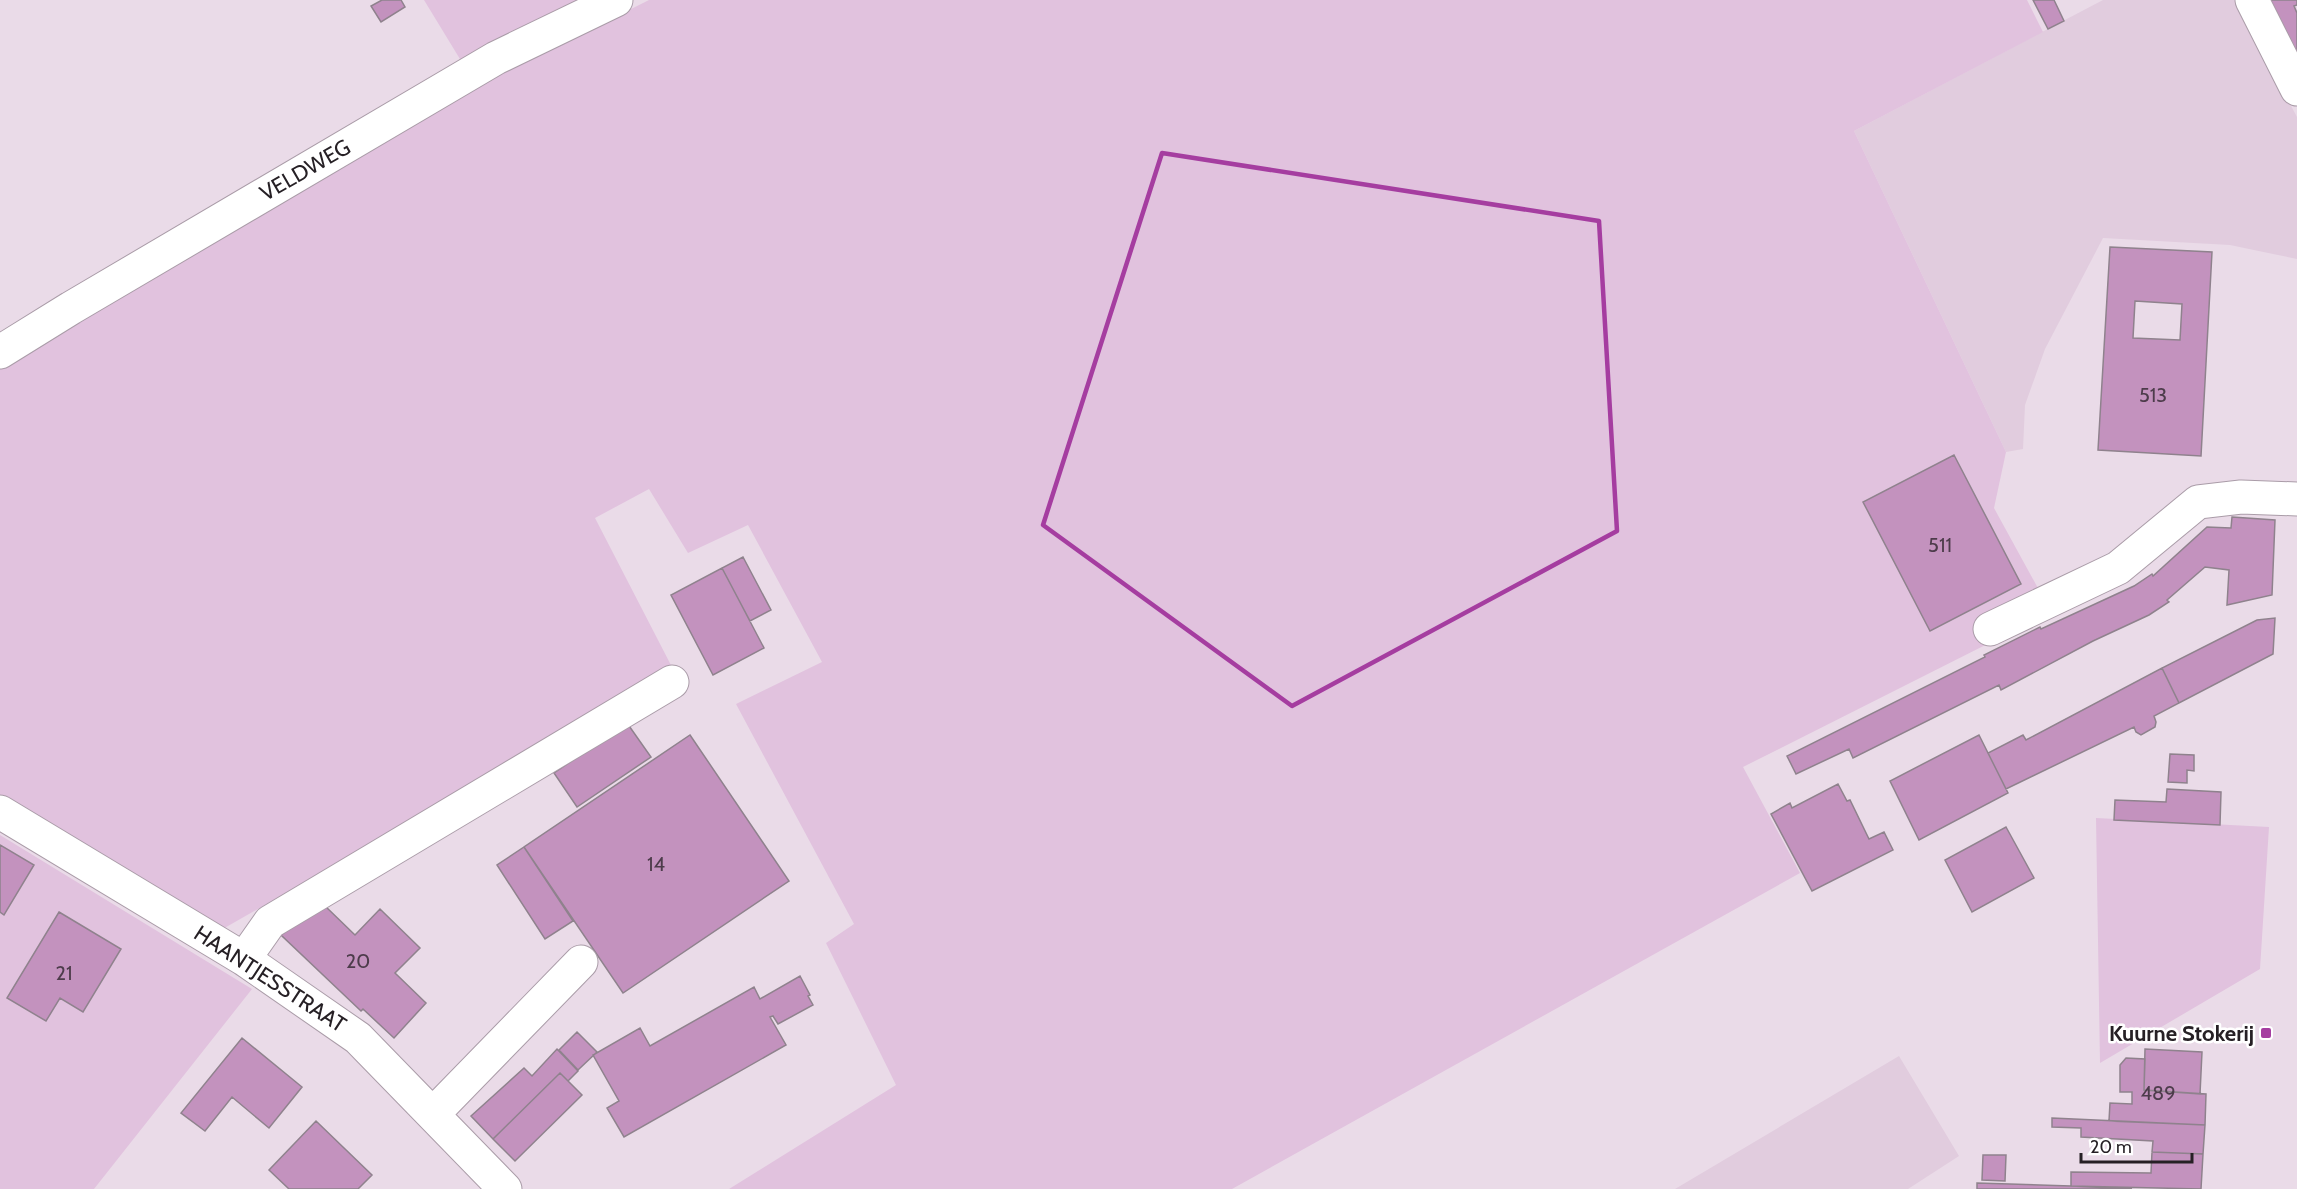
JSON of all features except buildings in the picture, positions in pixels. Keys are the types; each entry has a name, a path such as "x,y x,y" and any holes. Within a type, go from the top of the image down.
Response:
{"street":[{"name":"VELDWEG","path":"0,352 496,58 616,0"},
{"path":"2252,0 2297,89"},
{"path":"1990,629 2118,568 2198,502 2241,497 2297,499"},
{"path":"244,959 270,922 672,682"},
{"name":"HAANTJESSTRAAT","path":"0,812 244,959 358,1038 505,1189"},
{"path":"433,1114 581,962"}],"highlighted area":[{"path":"1162,153 1599,221 1617,531 1292,706 1043,525"}],"shaded area":[{"path":"424,0 593,0 463,64"},
{"path":"649,0 2027,0 2043,32 1854,131 2006,452 1994,508 2051,612 1743,767 1800,873 1232,1189 729,1189 896,1085 826,943 854,924 736,704 822,662 748,525 688,553 649,489 595,518 674,671 221,930 0,800 0,365 385,133"},
{"path":"2103,0 2234,0 2297,117 2297,259 2230,245 2103,238 2045,349 2025,405 2023,449 2006,452 1854,131"},
{"path":"2096,818 2269,827 2260,969 2100,1063"},
{"path":"0,835 252,989 94,1189 0,1189"},
{"path":"1899,1056 1959,1156 1908,1189 1675,1189"}],"place":[{"name":"Kuurne Stokerij","path":"2266,1033"}]}
